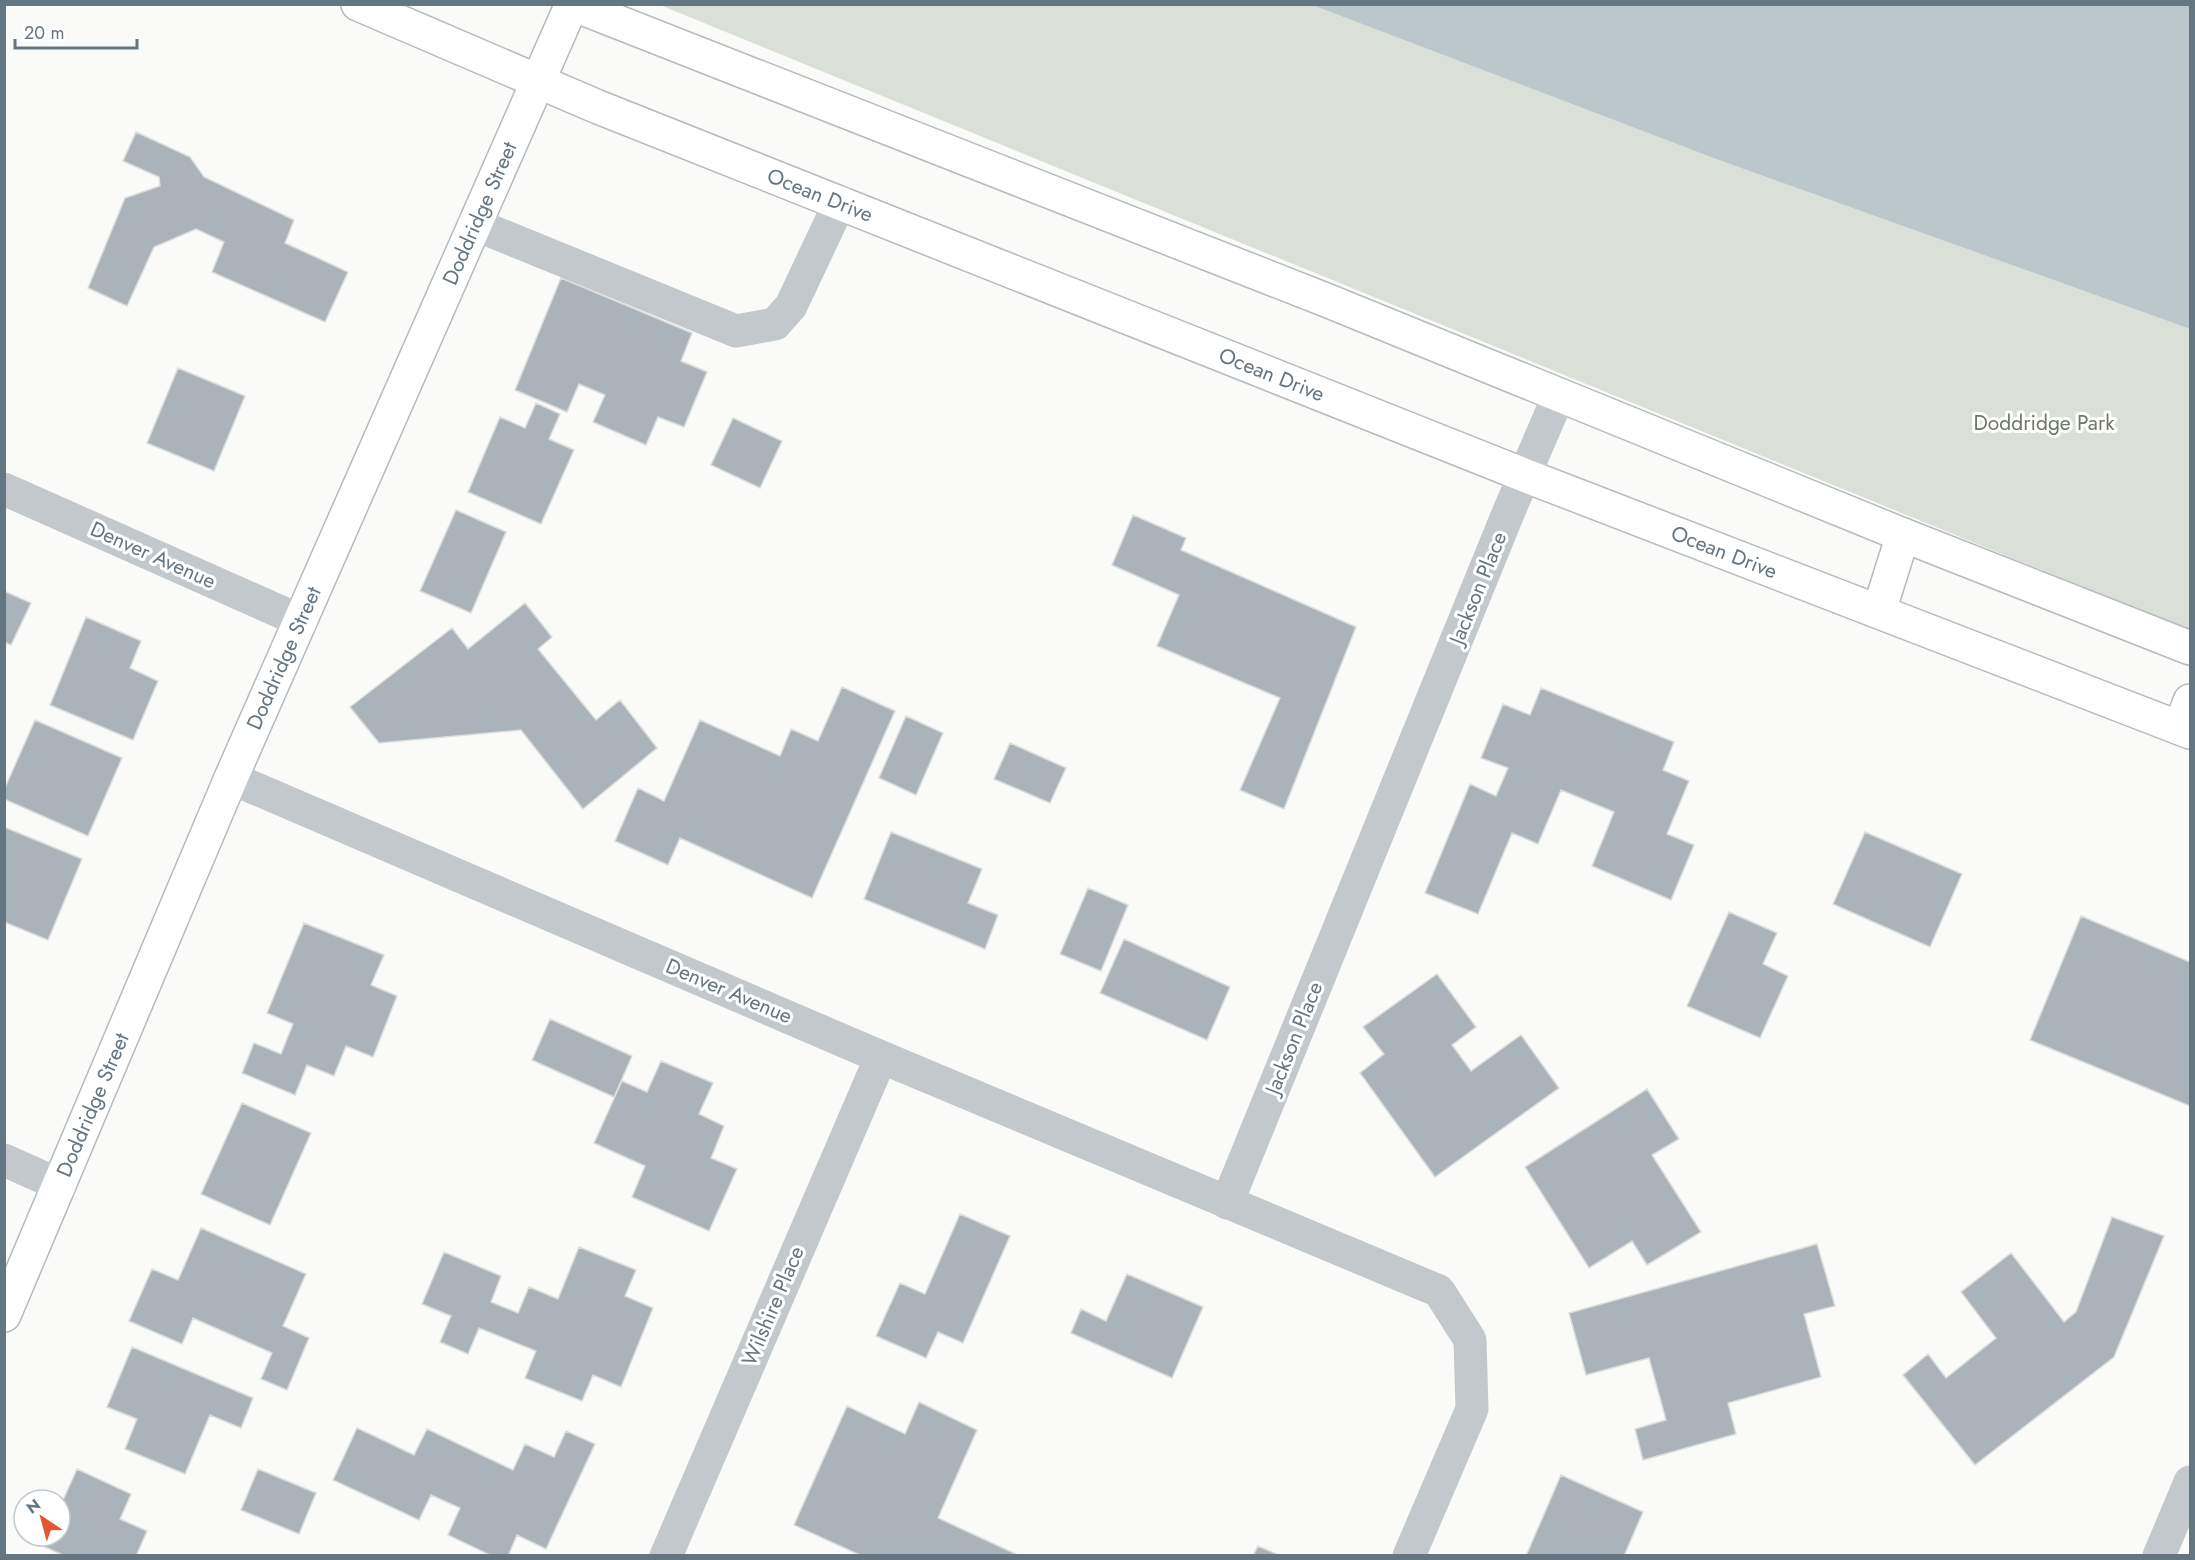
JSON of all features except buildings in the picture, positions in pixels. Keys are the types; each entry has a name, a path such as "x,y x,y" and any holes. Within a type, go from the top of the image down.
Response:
{"main road":[{"name":"Ocean Drive","path":"358,4 536,82 1524,475 1879,611 2187,720"},
{"name":"Doddridge Street","path":"4,1315 231,778 572,4"},
{"path":"572,4 1326,300 1903,536 2190,648"},
{"path":"1879,611 1903,536"}],"street":[{"path":"474,224 736,331 775,324 791,306 840,202"},
{"name":"Jackson Place","path":"1227,1203 1524,475 1559,395"},
{"name":"Denver Avenue","path":"4,489 301,621"},
{"name":"Denver Avenue","path":"231,778 1227,1203"},
{"name":"Wilshire Place","path":"666,1556 881,1057"},
{"path":"4,1160 60,1185"},
{"path":"1227,1203 1439,1291 1470,1340 1472,1409 1409,1556"},
{"path":"2159,1556 2190,1482"}],"green space":[{"name":"Doddridge Park","path":"660,5 1312,5 1716,159 2190,329 2190,631"}],"shaded area":[{"path":"1312,5 2190,5 2190,329 1716,159"}]}
